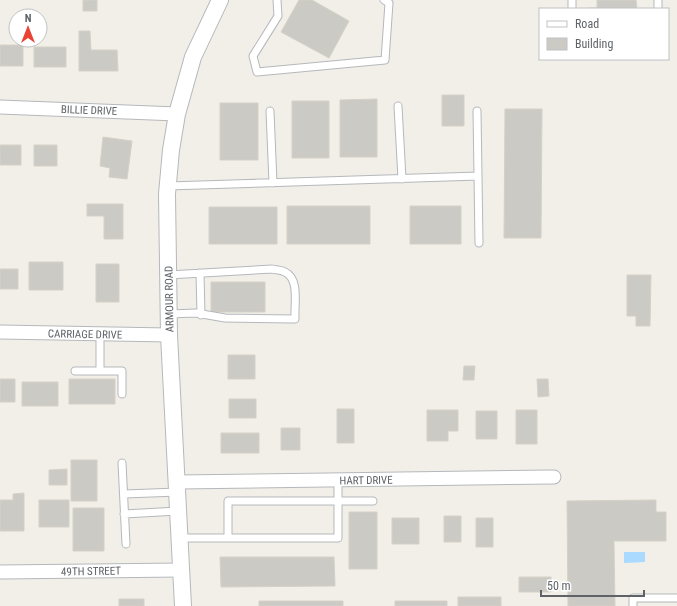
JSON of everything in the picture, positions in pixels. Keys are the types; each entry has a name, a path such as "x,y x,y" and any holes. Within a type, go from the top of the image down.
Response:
{"street":[{"name":"ARMOUR ROAD","path":"184,606 169,335 168,186 171,150 177,114 193,57 220,0"},
{"name":"BILLIE DRIVE","path":"0,107 177,114"},
{"name":"CARRIAGE DRIVE","path":"0,332 169,335"},
{"name":"HART DRIVE","path":"178,487 338,480 554,476"},
{"name":"49TH STREET","path":"0,572 181,570"}],"lane":[{"path":"277,0 278,16 253,56 257,72 384,60 389,3 384,0"},
{"path":"398,106 402,179"},
{"path":"270,111 273,183"},
{"path":"477,111 479,242"},
{"path":"168,186 478,176"},
{"path":"168,275 258,269 285,272 293,280 295,295 295,319 225,318 201,315 169,314"},
{"path":"200,274 201,315"},
{"path":"100,334 100,370"},
{"path":"75,371 122,371 122,394"},
{"path":"122,463 126,544"},
{"path":"180,538 338,538 338,480"},
{"path":"124,494 178,487"},
{"path":"228,538 228,501 373,501"},
{"path":"124,514 179,511"},
{"path":"633,606 633,598 677,598"}],"water":[{"path":"624,552 645,552 645,562 624,563"}],"building":[{"path":"83,0 97,0 97,11 83,11"},
{"path":"299,0 312,0 349,21 329,58 281,32"},
{"path":"597,0 636,0 637,8 597,8"},
{"path":"79,31 90,31 91,50 117,50 118,71 79,71"},
{"path":"0,45 8,45 8,48 23,48 23,66 0,66"},
{"path":"66,47 66,67 34,67 34,48"},
{"path":"442,95 464,95 464,126 442,126"},
{"path":"377,99 377,157 340,157 340,100"},
{"path":"292,101 329,101 329,158 292,158"},
{"path":"220,103 258,103 258,160 220,160"},
{"path":"505,109 542,109 541,238 504,238"},
{"path":"103,137 132,141 127,179 109,177 110,168 100,166"},
{"path":"0,145 21,145 21,165 0,165"},
{"path":"34,145 57,145 57,166 34,166"},
{"path":"87,204 123,204 123,239 104,239 104,216 87,216"},
{"path":"287,206 370,206 370,244 287,244"},
{"path":"410,206 461,206 461,244 410,244"},
{"path":"209,207 277,207 277,244 209,244"},
{"path":"29,262 63,262 63,290 29,290"},
{"path":"96,264 119,264 119,302 96,302"},
{"path":"0,269 18,269 18,289 0,289"},
{"path":"627,275 651,275 650,326 636,326 636,316 627,316"},
{"path":"211,282 265,282 265,312 211,312"},
{"path":"228,355 255,355 255,379 228,379"},
{"path":"464,366 475,366 474,380 463,380"},
{"path":"0,379 15,379 15,402 0,402"},
{"path":"69,379 115,379 115,404 69,404"},
{"path":"537,379 548,379 549,396 538,397"},
{"path":"22,382 58,382 58,406 22,406"},
{"path":"229,399 256,399 256,418 229,418"},
{"path":"337,409 354,409 354,443 337,443"},
{"path":"427,410 458,410 458,431 448,431 448,441 427,441"},
{"path":"516,410 537,410 537,444 516,444"},
{"path":"476,411 497,411 497,439 476,439"},
{"path":"281,428 300,428 300,450 281,450"},
{"path":"221,433 259,433 259,453 221,453"},
{"path":"71,460 97,460 97,501 71,501"},
{"path":"67,469 67,485 49,485 49,470"},
{"path":"24,493 24,531 0,531 0,500 13,500 13,494"},
{"path":"39,500 69,500 69,527 39,527"},
{"path":"656,500 656,512 666,512 666,541 614,541 615,606 568,606 567,501"},
{"path":"73,508 104,508 104,551 73,551"},
{"path":"349,512 377,512 377,569 349,569"},
{"path":"444,516 461,516 461,542 444,542"},
{"path":"392,518 419,518 419,544 392,544"},
{"path":"476,518 493,518 493,547 476,547"},
{"path":"220,557 334,557 335,586 221,587"},
{"path":"519,577 551,577 551,592 519,592"},
{"path":"458,597 501,597 501,606 458,606"},
{"path":"119,599 144,599 144,606 119,606"},
{"path":"259,601 343,601 343,606 259,606"},
{"path":"395,601 447,601 447,606 395,606"}]}
